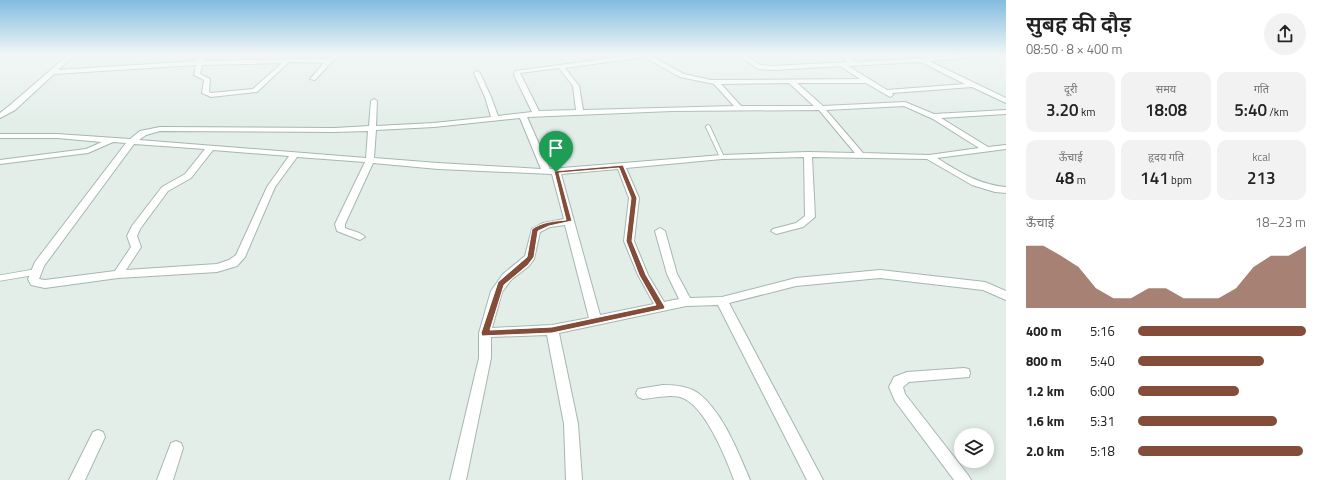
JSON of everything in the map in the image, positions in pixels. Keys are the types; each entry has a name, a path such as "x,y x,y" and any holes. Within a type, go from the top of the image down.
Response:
{"street":[{"path":"0,116 12,108 46,77"},
{"path":"203,77 207,79 206,93 211,95 255,90 269,77"},
{"path":"479,77 488,97 494,119"},
{"path":"518,77 537,114"},
{"path":"569,77 576,86 580,112"},
{"path":"689,77 717,83 868,81"},
{"path":"862,77 905,104 915,107 986,149"},
{"path":"957,77 1006,101"},
{"path":"790,81 821,108 860,154"},
{"path":"717,83 739,108"},
{"path":"885,92 973,85"},
{"path":"360,237 340,229 340,224 370,161 374,101"},
{"path":"295,154 271,187 240,257 233,263 217,268 118,274 45,284 35,282 33,279 35,272 132,141 143,134 160,129 328,130 373,128 494,119 523,115 580,112 739,108 821,108 905,104"},
{"path":"931,116 1006,112"},
{"path":"523,115 552,172 569,221 596,322"},
{"path":"0,136 57,136 211,147 370,161 552,172 722,157 860,154 929,157 1006,147"},
{"path":"0,162 88,151 112,140"},
{"path":"118,274 136,246 132,236 135,228 165,189 188,176 211,147"},
{"path":"776,231 798,226 805,223 810,217 808,154"},
{"path":"929,157 977,185 996,190 1006,190"},
{"path":"621,166 634,198 629,241 643,275 661,307"},
{"path":"458,480 485,358 485,333 501,284 530,257 535,231 540,226 569,221"},
{"path":"660,231 672,274 686,302"},
{"path":"485,333 552,330 686,302 722,301 796,282 880,274 985,286 1006,296"},
{"path":"722,301 815,480"},
{"path":"552,330 571,424 574,480"},
{"path":"963,480 900,397 896,387 899,381 907,377 964,373"},
{"path":"643,393 683,392 699,403 729,447 742,480"},
{"path":"77,480 98,437"},
{"path":"165,480 176,448"}],"lane":[{"path":"708,127 722,157"},
{"path":"0,278 35,272"}],"route":[{"path":"621,166 634,198 629,241 643,275 661,307 596,322 552,330 485,333 501,284 530,257 535,231 540,226 569,221 556,172 621,166"}]}
